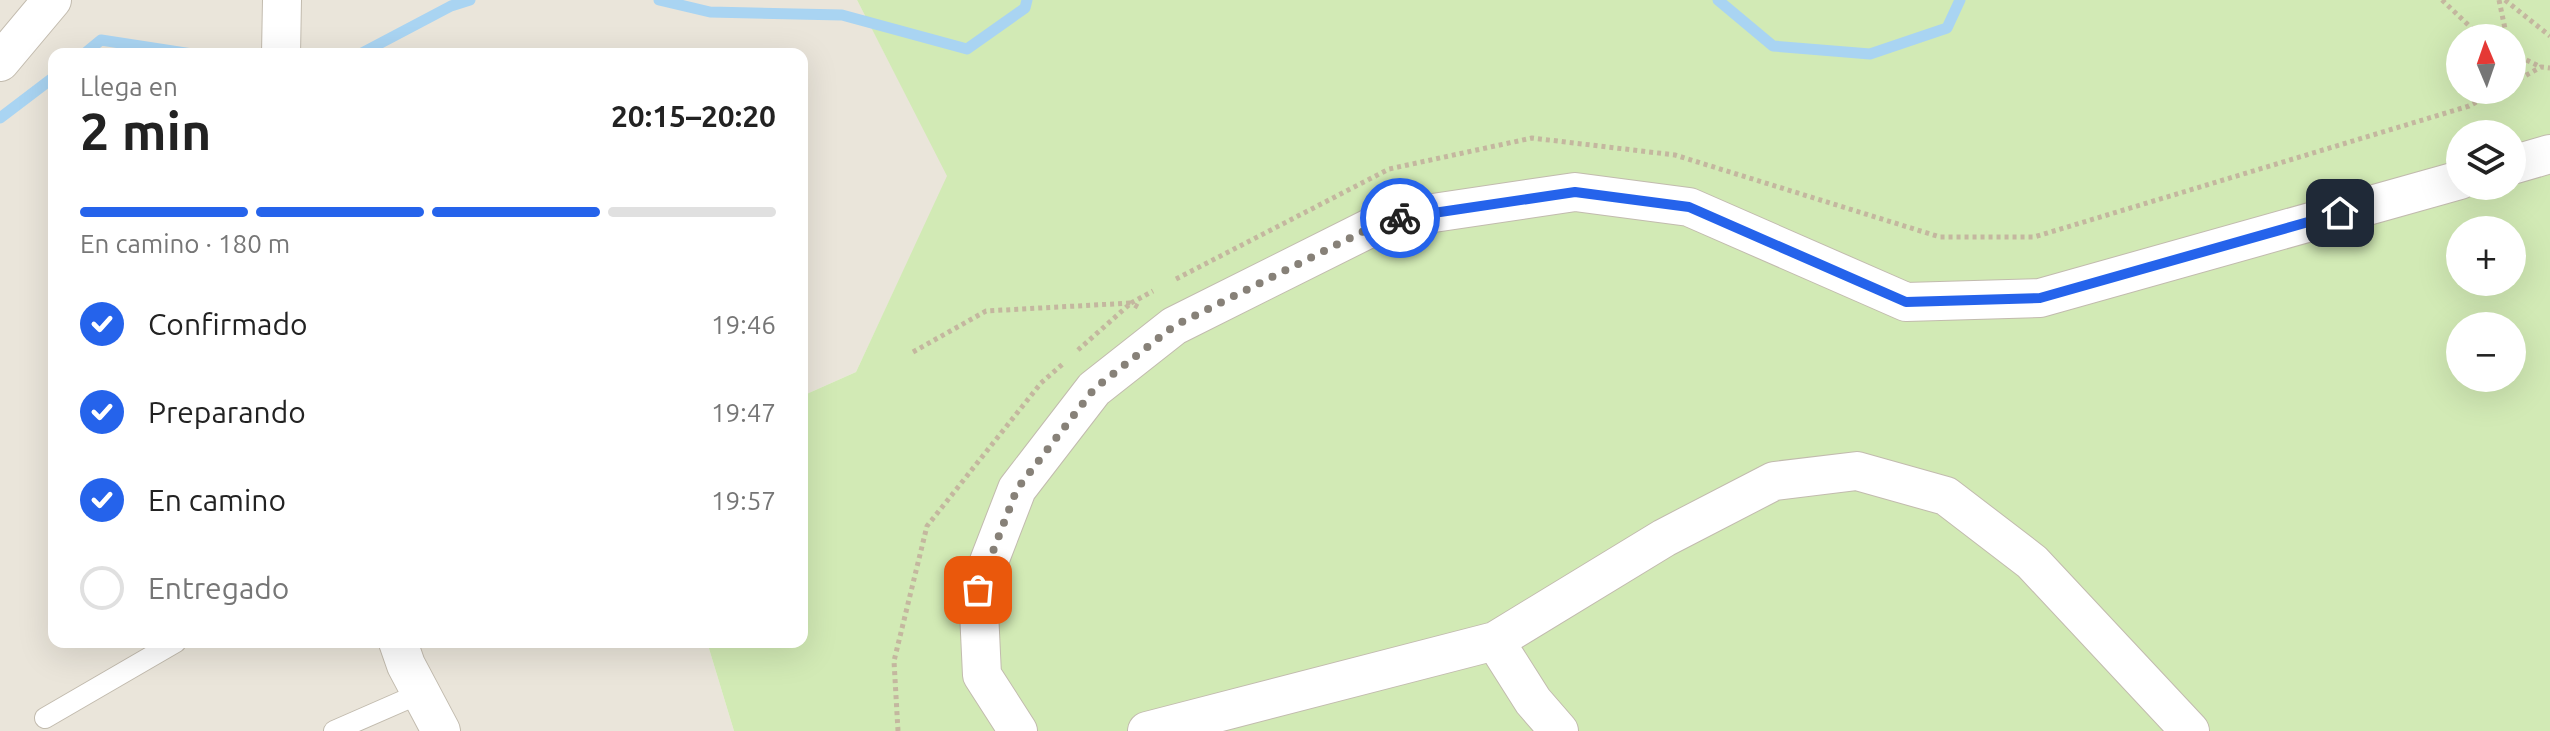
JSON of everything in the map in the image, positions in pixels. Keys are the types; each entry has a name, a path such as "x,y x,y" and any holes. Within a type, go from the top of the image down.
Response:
{"street":[{"path":"0,62 52,0"},
{"path":"2526,161 2550,154"},
{"path":"1018,731 982,675 978,590 1017,489 1094,389 1174,326 1386,220 1575,192 1689,207 1906,302 2040,298 2446,184"},
{"path":"1147,731 1495,641 1664,538 1774,481 1857,471 1946,496 2032,562 2190,731"},
{"path":"1495,641 1533,701 1559,731"},
{"path":"400,648 441,731"}],"lane":[{"path":"45,718 166,648"},
{"path":"334,731 421,693"}],"path":[{"path":"2442,0 2467,24"},
{"path":"2499,0 2504,24"},
{"path":"2505,0 2550,36"},
{"path":"2526,60 2550,68"},
{"path":"2526,75 2541,67"},
{"path":"1171,282 1389,169 1532,138 1675,155 1940,237 2034,237 2473,104"},
{"path":"898,731 894,661 927,526 1041,383 1131,303 1158,289"},
{"path":"913,352 986,311 1131,303 1174,326"}],"shaded area":[{"path":"0,0 857,0 948,176 856,372 808,393 808,48 48,48 48,648 709,648 734,731 0,731"}],"green space":[{"path":"857,0 2550,0 2550,731 734,731 709,648 808,648 808,393 856,372 947,176"}],"waterway":[{"path":"371,48 451,6 470,0"},
{"path":"659,0 710,12 842,15 967,49 1025,8 1027,0"},
{"path":"1718,0 1773,46 1870,54 1947,28 1960,0"},
{"path":"91,48 101,40 153,48"},
{"path":"0,118 48,82"}],"way so far":[{"path":"978,590 1017,489 1094,389 1174,326 1386,220 1400,218"}],"route":[{"path":"1400,218 1575,192 1689,207 1906,302 2040,298 2340,213"}]}
